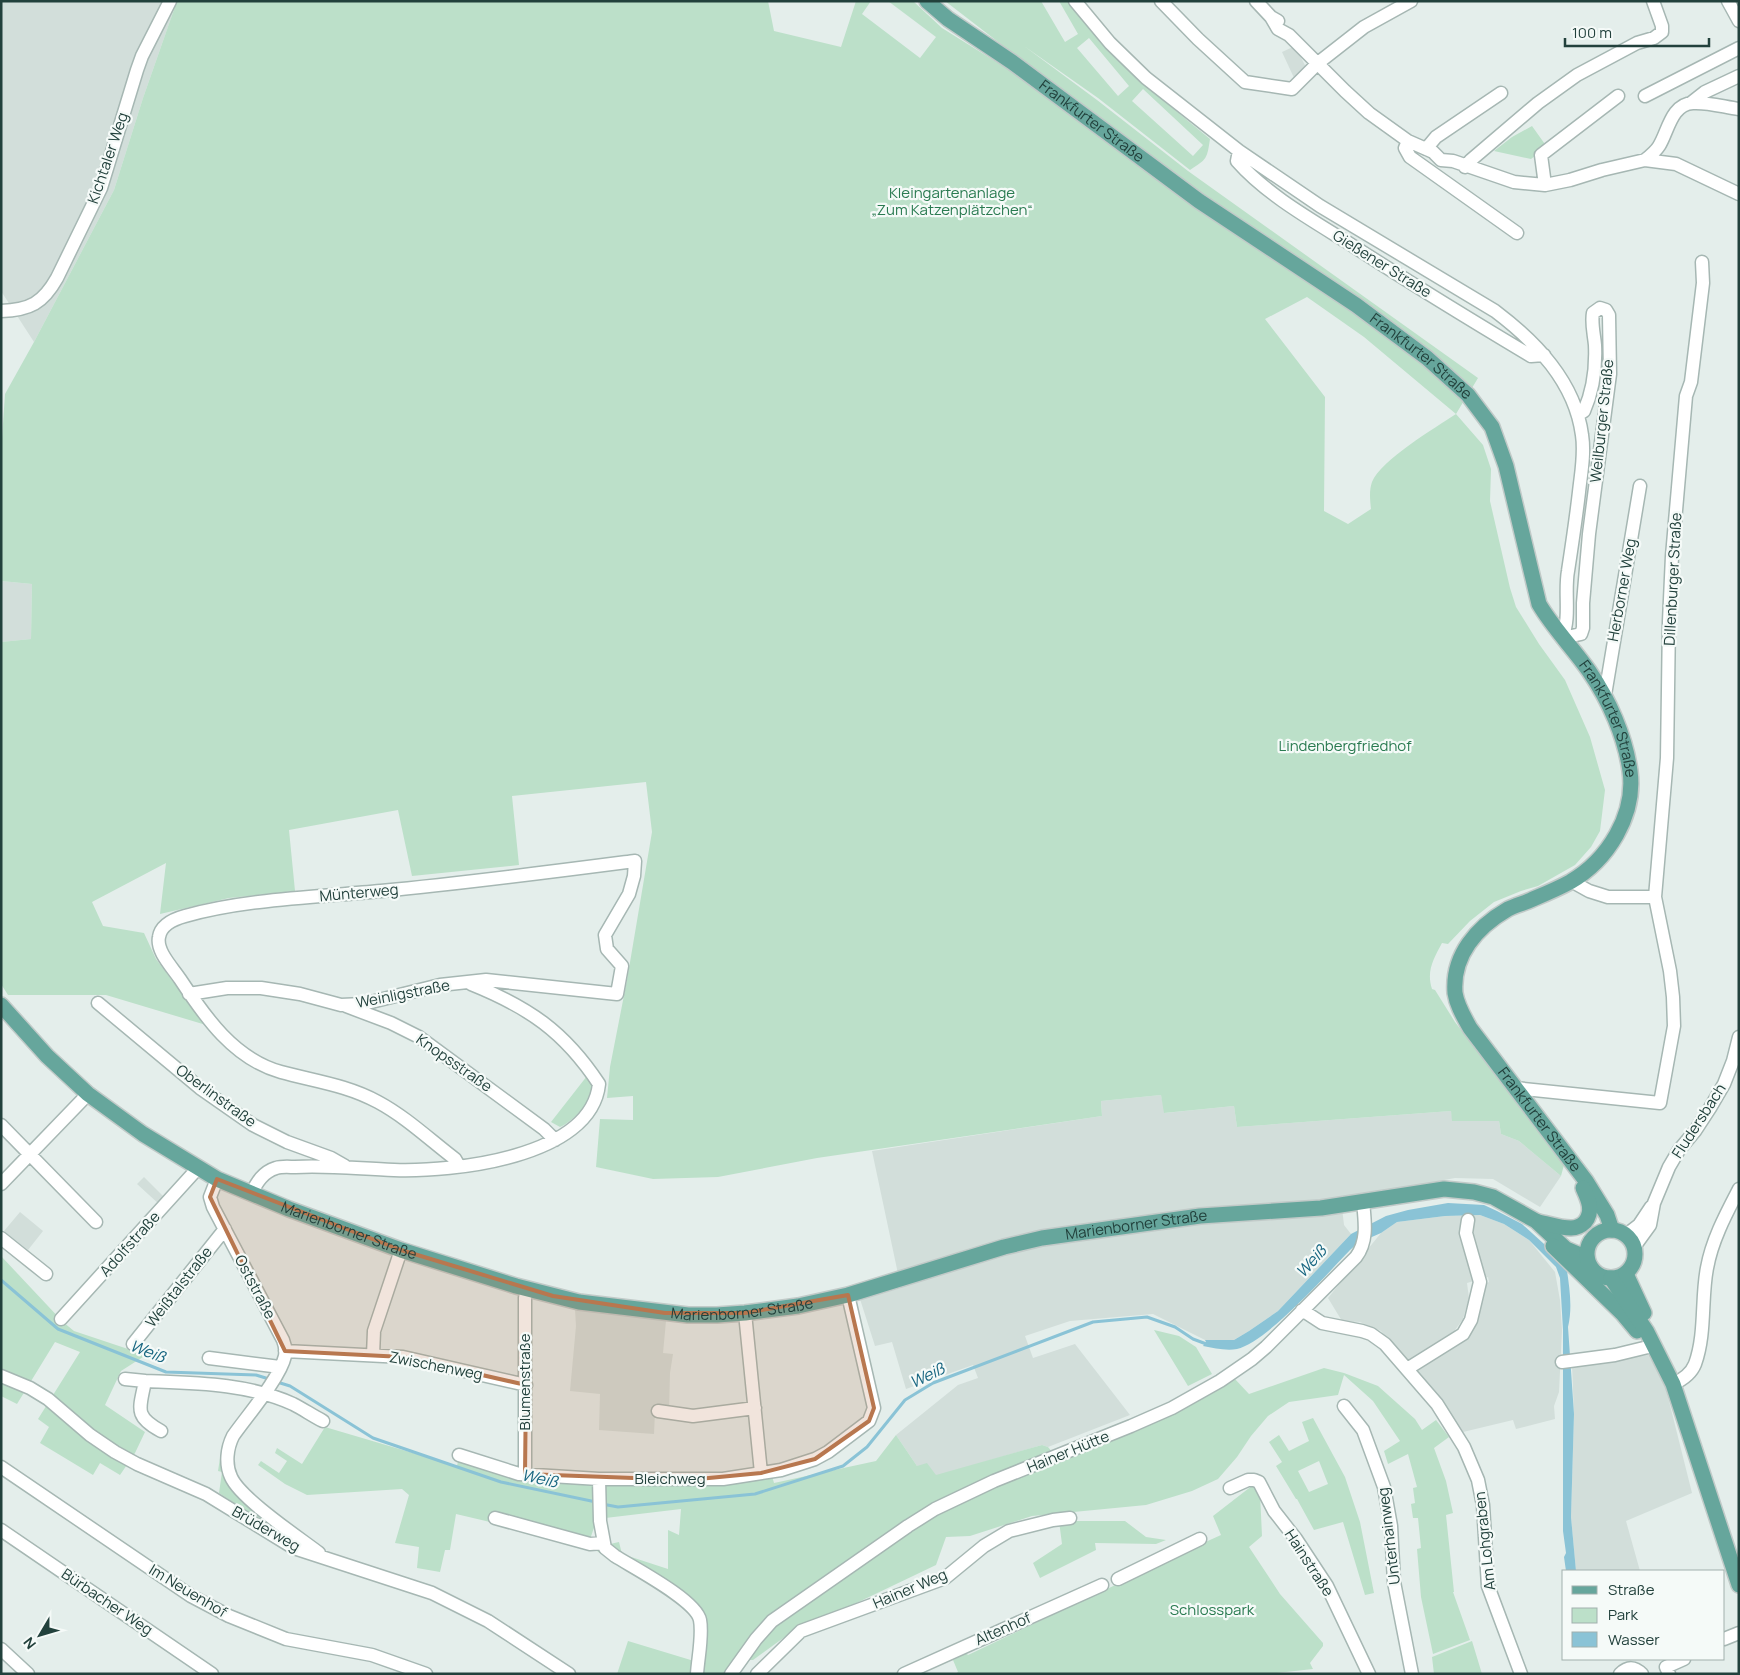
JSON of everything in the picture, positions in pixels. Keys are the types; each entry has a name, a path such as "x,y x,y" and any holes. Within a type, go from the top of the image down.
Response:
{"main road":[{"name":"Frankfurter Straße","path":"927,1 948,19 1012,62 1199,201 1356,305 1427,358 1468,395 1492,428 1504,458 1539,604 1562,638 1588,669 1605,695 1621,736 1630,771 1631,790 1622,824 1604,854 1571,881 1535,899 1510,908 1487,922 1470,941 1462,953 1456,970 1455,994 1460,1011 1470,1028 1592,1190 1607,1215 1608,1241"},
{"name":"Marienborner Straße","path":"2,1008 47,1056 88,1094 143,1134 217,1179 251,1194 401,1250 527,1289 579,1302 665,1313 717,1315 745,1313 798,1306 848,1294 1004,1247 1042,1238 1200,1216 1322,1208 1444,1189 1467,1191 1493,1197 1538,1223 1566,1249 1608,1241"},
{"path":"1538,1223 1577,1228 1587,1219 1590,1204 1573,1164"},
{"path":"1538,1223 1553,1247 1622,1313 1663,1363"},
{"path":"1608,1241 1635,1258 1623,1272 1602,1276 1590,1264 1608,1241"},
{"path":"1623,1272 1647,1332 1673,1384 1739,1585"}],"street":[{"name":"Kichtaler Weg","path":"1,311 16,310 37,303 51,289 57,278 101,188 142,56 170,1"},
{"name":"Gießener Straße","path":"1075,1 1110,43 1146,78 1239,151 1320,206 1495,311 1520,330 1544,356 1566,386 1578,415 1582,436 1583,458 1566,580 1567,628 1562,638"},
{"path":"1161,1 1198,40 1245,82 1292,89 1318,63 1364,27 1410,1"},
{"path":"1459,164 1470,160 1538,103 1577,75 1637,43 1659,35 1662,32 1662,26 1653,1"},
{"path":"1728,1 1739,21"},
{"path":"1263,3 1271,17 1283,24 1289,35 1344,91 1369,112 1408,141 1430,151 1444,153 1459,164 1514,182 1545,185 1645,160 1676,164 1739,194"},
{"path":"1645,96 1739,48"},
{"path":"1645,160 1658,148 1670,120 1683,106 1691,103 1705,92 1739,76"},
{"path":"1430,151 1436,137 1501,93"},
{"path":"1545,185 1541,155 1618,96"},
{"path":"1691,103 1739,109"},
{"path":"1408,141 1405,148 1410,157 1517,233"},
{"name":"Gießener Straße","path":"1239,151 1237,161 1247,172 1296,210 1409,282 1531,356 1544,356"},
{"name":"Dillenburger Straße","path":"1516,1088 1660,1103 1674,1026 1670,971 1655,897 1667,758 1672,556 1686,396 1690,382 1703,283 1702,262"},
{"name":"Weilburger Straße","path":"1562,638 1581,634 1583,628 1583,603 1589,534 1610,374 1609,315 1606,310 1600,308 1593,313 1592,319 1595,368 1591,391 1584,412 1578,415"},
{"name":"Herborner Weg","path":"1605,695 1640,486"},
{"name":"Weinligstraße","path":"189,994 227,988 261,988 300,994 341,1005 363,1004 440,985 486,980 617,994 622,966 607,948 605,935 629,894 634,876 635,861"},
{"name":"Münterweg","path":"459,1166 455,1159 395,1112 378,1102 358,1092 336,1085 279,1071 247,1056 232,1044 215,1028 189,994 162,952 158,943 159,934 164,925 185,916 238,905 417,888 635,861"},
{"path":"1571,881 1589,891 1608,897 1655,897"},
{"name":"Oberlinstraße","path":"251,1194 260,1177 276,1168 306,1166 427,1170 516,1156 555,1140 586,1117 598,1094 599,1084 590,1070 551,1028 498,995 467,982"},
{"name":"Oberlinstraße","path":"98,1003 200,1088 253,1125 287,1142 331,1158 347,1167"},
{"name":"Knopsstraße","path":"341,1005 391,1023 419,1037 529,1118 555,1140"},
{"name":"Fludersbach","path":"1608,1241 1650,1225 1654,1203 1661,1185 1679,1150 1695,1131 1724,1084 1733,1061 1739,1037"},
{"path":"1,1184 88,1094"},
{"path":"1,1125 96,1222"},
{"name":"Adolfstraße","path":"61,1319 198,1168"},
{"name":"Oststraße","path":"217,1179 210,1197 213,1207 283,1340 286,1351"},
{"path":"1673,1384 1685,1377 1695,1363 1701,1334 1707,1268 1721,1226 1739,1189"},
{"name":"Hainer Hütte","path":"730,1674 772,1621 935,1509 964,1494 1172,1408 1220,1381 1252,1359 1356,1257 1364,1243 1363,1202"},
{"path":"1407,1369 1463,1334 1471,1320 1480,1282 1466,1232 1468,1220"},
{"name":"Weißtalstraße","path":"133,1344 225,1229"},
{"path":"1,1238 46,1274"},
{"path":"372,1355 374,1331 401,1250"},
{"name":"Blumenstraße","path":"525,1474 527,1289"},
{"name":"Bleichweg","path":"459,1455 511,1472 599,1479 723,1479 781,1470 815,1459 828,1452 869,1422 874,1408 848,1294"},
{"name":"Am Lohgraben","path":"1302,1310 1322,1323 1371,1334 1385,1344 1437,1404 1464,1447 1478,1480 1484,1510 1488,1586 1521,1674"},
{"path":"745,1313 761,1473"},
{"path":"1568,1361 1615,1355 1648,1347"},
{"path":"286,1351 278,1371 229,1444 228,1469 230,1477 244,1494 326,1559"},
{"name":"Zwischenweg","path":"286,1351 404,1357 526,1385"},
{"path":"209,1358 278,1371"},
{"name":"Brüderweg","path":"1,1376 30,1388 48,1399 90,1435 115,1452 137,1464 206,1494 294,1548 432,1594 488,1621 569,1674"},
{"path":"125,1380 218,1385 265,1391 323,1421"},
{"path":"145,1381 140,1405 141,1415 147,1423 161,1431"},
{"name":"Unterhainweg","path":"1344,1406 1363,1430 1384,1487 1390,1526 1394,1582 1412,1674"},
{"path":"658,1411 693,1416 755,1408"},
{"name":"Im Neuenhof","path":"1,1467 191,1596 229,1616 286,1639 372,1655 426,1674"},
{"path":"599,1479 600,1521 605,1548 683,1598 698,1613 701,1622 697,1674"},
{"name":"Hainstraße","path":"1230,1488 1248,1480 1259,1482 1274,1511 1296,1539 1327,1586 1369,1674"},
{"path":"495,1518 590,1544 603,1543"},
{"name":"Hainer Weg","path":"757,1674 801,1631 945,1578 984,1546 1009,1530 1070,1518"},
{"name":"Bürbacher Weg","path":"1,1530 212,1674"},
{"path":"1118,1579 1200,1540"},
{"name":"Altenhof","path":"904,1674 1102,1585"},
{"path":"1725,1639 1739,1633"},
{"path":"1,1649 28,1674"},
{"path":"1666,1669 1682,1660"},
{"path":"1620,1674 1632,1668 1637,1668 1642,1674"}],"highlighted area":[{"path":"217,1179 401,1250 553,1296 665,1313 745,1313 848,1295 874,1408 869,1421 815,1459 761,1473 688,1480 525,1474 526,1385 403,1357 285,1351 210,1197"}],"shaded area":[{"path":"1,1 177,1 143,98 114,190 34,342 1,291"},
{"path":"1295,46 1309,73 1295,80 1282,52"},
{"path":"1,581 32,584 31,639 1,642"},
{"path":"1161,1095 1165,1113 1234,1106 1237,1127 1451,1111 1453,1121 1499,1121 1501,1134 1519,1141 1561,1176 1540,1207 1493,1179 1455,1178 1341,1199 1344,1225 1351,1234 1278,1311 1234,1340 1205,1340 1153,1314 1070,1321 1025,1336 1033,1358 1075,1344 1130,1415 1048,1447 1042,1445 936,1476 917,1466 896,1435 958,1385 978,1378 973,1365 906,1389 892,1342 875,1346 860,1299 901,1288 872,1151 1102,1116 1101,1101"},
{"path":"144,1177 166,1199 160,1205 137,1184"},
{"path":"20,1212 43,1231 28,1250 4,1231"},
{"path":"1480,1215 1504,1224 1529,1240 1555,1272 1560,1300 1562,1330 1559,1392 1554,1406 1555,1419 1516,1429 1513,1420 1463,1432 1381,1331 1360,1322 1342,1321 1328,1298 1381,1233 1397,1222 1445,1216","holes":["1488,1277 1489,1282 1485,1284 1473,1330 1469,1337 1460,1343 1455,1330 1463,1319 1469,1298 1467,1283"]},
{"path":"575,1309 666,1321 663,1353 673,1354 670,1373 669,1412 655,1411 654,1434 599,1430 600,1394 570,1391 576,1326"},
{"path":"1648,1355 1664,1381 1692,1493 1626,1521 1640,1570 1576,1570 1571,1517 1574,1414 1572,1365"}],"green space":[{"path":"177,1 768,1 774,31 841,47 856,1 871,1 862,14 920,58 936,37 888,1 913,1 942,28 1006,68 1197,205 1353,308 1424,361 1465,399 1456,414 1483,445 1491,469 1490,501 1516,607 1539,644 1565,680 1590,737 1605,790 1600,831 1591,847 1575,865 1538,886 1494,902 1470,921 1448,944 1442,943 1430,970 1432,989 1435,990 1455,1022 1564,1165 1561,1176 1519,1141 1501,1134 1499,1121 1452,1121 1451,1111 1237,1127 1234,1106 1164,1113 1161,1095 1101,1101 1102,1116 817,1158 718,1177 653,1179 596,1167 600,1119 633,1120 633,1096 607,1098 610,1067 652,832 646,782 512,796 519,865 412,876 398,810 289,830 295,891 229,898 160,914 166,863 92,902 103,926 144,933 156,959 206,1025 106,995 8,995 1,984 1,642 31,639 32,584 1,581 1,453 5,394 114,190 143,98","holes":["1307,297 1364,337 1456,414 1397,455 1377,473 1370,489 1371,509 1348,524 1324,511 1325,397 1265,319"]},
{"path":"945,1 1041,1 1065,42 1078,34 1059,1 1068,1 1083,21 1117,57 1153,91 1210,139 1207,155 1203,161 1190,170 1098,98 1024,46 1188,171 1478,378 1469,393 1201,198","holes":["1089,38 1129,86 1118,96 1077,48","1143,89 1203,145 1193,156 1132,101"]},
{"path":"1532,126 1547,147 1531,159 1494,151 1512,137"},
{"path":"587,1076 592,1082 593,1089 591,1096 582,1109 571,1120 560,1127 551,1122"},
{"path":"1,1256 63,1322 74,1331 146,1355 121,1371 105,1405 145,1432 135,1453 120,1475 100,1463 93,1475 40,1443 49,1427 38,1419 80,1352 55,1342 17,1404 1,1396"},
{"path":"1154,1330 1179,1336 1196,1347 1212,1374 1188,1386"},
{"path":"1324,1368 1344,1373 1378,1386 1415,1419 1422,1430 1436,1420 1449,1437 1434,1448 1446,1481 1453,1513 1446,1515 1453,1592 1470,1640 1433,1654 1421,1597 1417,1549 1421,1548 1418,1518 1413,1518 1411,1504 1415,1503 1413,1488 1417,1487 1408,1454 1388,1464 1384,1451 1400,1441 1373,1401 1344,1375 1338,1395 1289,1402 1268,1416 1218,1479 1192,1491 1146,1505 1032,1516 970,1536 946,1537 936,1565 846,1608 797,1628 753,1660 734,1660 724,1674 617,1674 628,1641 694,1661 699,1613 592,1548 619,1542 622,1554 668,1569 668,1530 679,1535 681,1509 597,1519 588,1545 456,1514 450,1550 445,1550 440,1572 417,1568 419,1547 395,1543 409,1495 402,1489 307,1495 285,1484 258,1465 261,1461 279,1473 287,1461 275,1453 277,1448 302,1464 325,1427 457,1466 459,1457 605,1484 772,1476 774,1483 876,1461 896,1435 917,1466 927,1463 936,1475 1042,1445 1048,1447 1057,1458 1234,1378 1249,1394"},
{"path":"1313,1418 1345,1477 1360,1522 1374,1593 1365,1595 1343,1522 1314,1530 1276,1466 1282,1462 1269,1442 1279,1435 1289,1451 1309,1441 1302,1422","holes":["1319,1461 1328,1484 1309,1492 1298,1471"]},
{"path":"222,1445 225,1447 223,1461 286,1537 219,1493 222,1472 218,1471"},
{"name":"Schlosspark","path":"1253,1485 1256,1485 1260,1493 1262,1536 1249,1547 1280,1594 1323,1643 1323,1646 1310,1663 1313,1669 1268,1674 955,1674 958,1672 953,1660 966,1653 968,1655 1128,1579 1128,1577 1221,1535 1213,1516"},
{"path":"1059,1521 1125,1521 1146,1537 1166,1540 1156,1544 1095,1543 1096,1550 1040,1578 1033,1563 1062,1544"},
{"path":"1472,1641 1482,1674 1434,1674 1432,1657"}],"water":[{"path":"1448,1203 1484,1205 1522,1224 1566,1264 1570,1295 1568,1327 1574,1414 1571,1517 1576,1570 1566,1570 1564,1557 1566,1553 1563,1531 1563,1330 1560,1278 1556,1267 1529,1240 1504,1224 1480,1215 1445,1216 1397,1222 1381,1233 1358,1243 1280,1321 1250,1344 1233,1350 1203,1346 1206,1342 1205,1340 1234,1340 1249,1331 1278,1311 1351,1234 1386,1216"}],"waterway":[{"name":"Weiß","path":"1,1280 58,1329 166,1372 256,1375 269,1379"},
{"name":"Weiß","path":"602,1504 618,1507 755,1494 843,1466 867,1447 905,1400 933,1383 1093,1322 1147,1317 1175,1327 1193,1339 1209,1345"},
{"name":"Weiß","path":"277,1382 290,1386 373,1438 501,1482 596,1502"}],"park label":[{"name":"Kleingartenanlage „Zum Katzenplätzchen“","path":"952,202"},
{"name":"Lindenbergfriedhof","path":"1345,746"}]}
